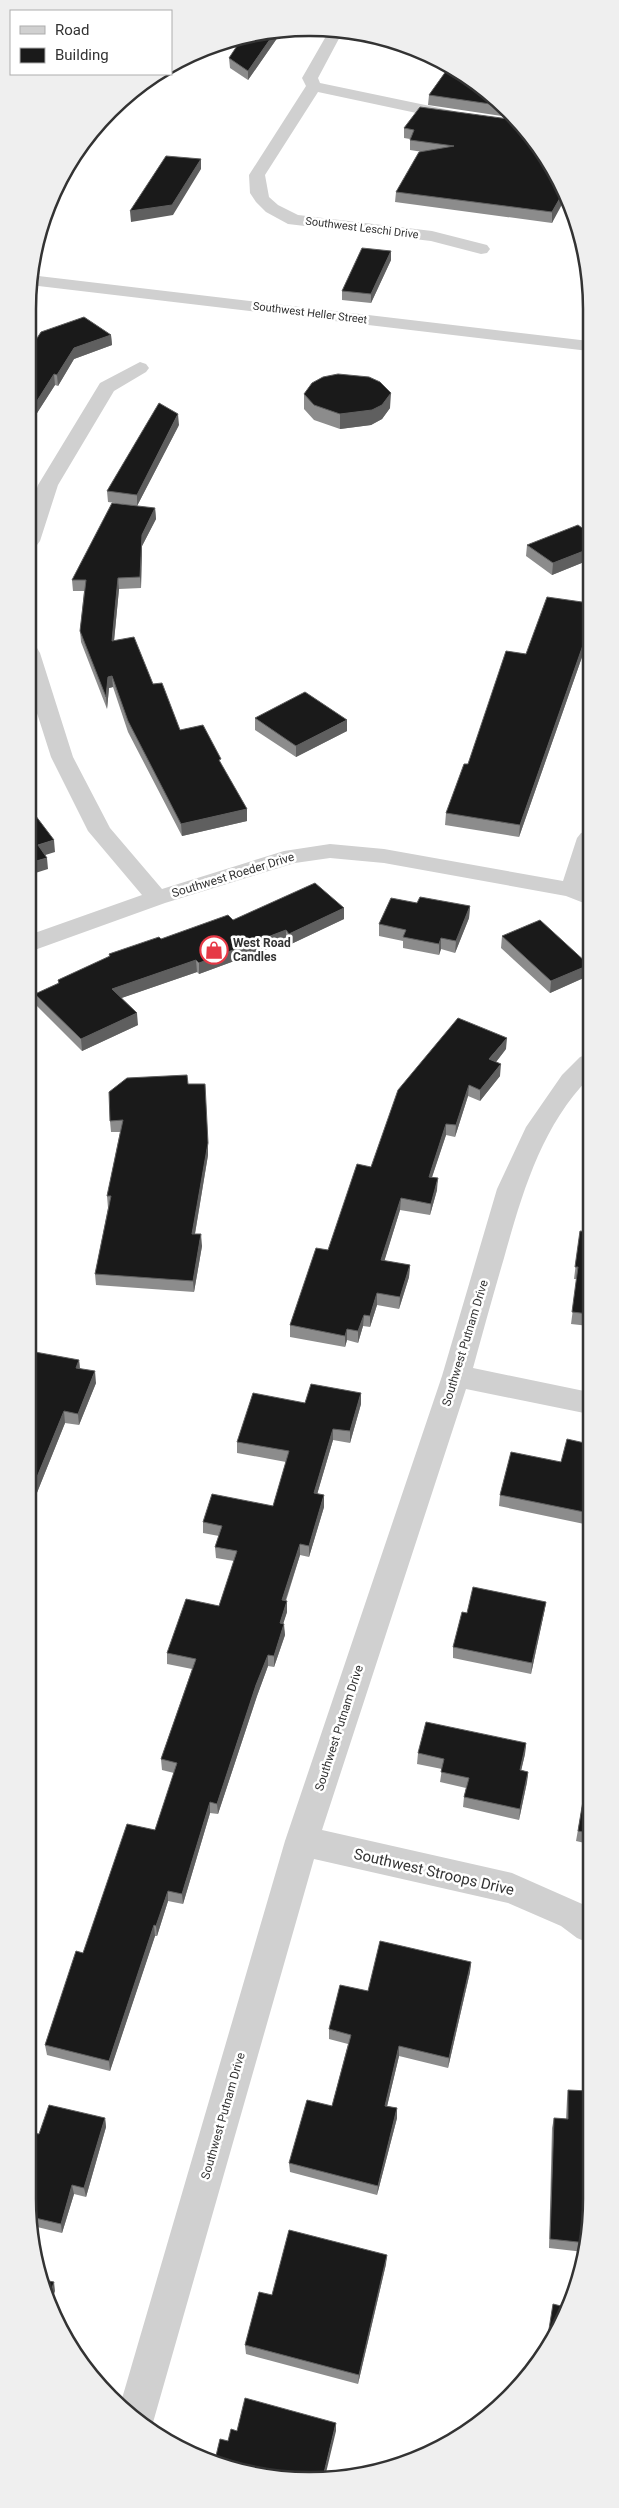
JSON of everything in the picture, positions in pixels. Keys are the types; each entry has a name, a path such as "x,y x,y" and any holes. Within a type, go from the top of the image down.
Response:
{"street":[{"name":"Southwest Leschi Drive","path":"332,38 310,78 314,86 257,175 256,187 260,199 294,220 432,236 481,249"},
{"path":"314,86 437,114 474,119"},
{"name":"Southwest Heller Street","path":"38,281 583,345"},
{"path":"36,503 39,484 107,387 140,368"},
{"path":"36,672 62,756 100,831 157,898"},
{"name":"Southwest Roeder Drive","path":"36,941 157,898 292,856 330,851 384,856 580,894"},
{"path":"580,894 583,875"},
{"name":"Southwest Putnam Drive","path":"138,2411 302,1841 456,1376 510,1189 535,1134 571,1081 583,1069"},
{"path":"456,1376 583,1402"},
{"name":"Southwest Stroops Drive","path":"302,1841 512,1888 574,1915 583,1922"}],"building":[{"path":"270,40 248,71 229,58 237,47"},
{"path":"445,72 490,104 429,95"},
{"path":"420,107 505,119 537,158 559,199 552,212 396,192 419,152 454,146 410,140 414,130 404,128"},
{"path":"166,156 201,159 172,205 130,211"},
{"path":"362,248 391,251 371,294 342,291"},
{"path":"84,317 111,335 74,348 57,375 54,374 36,402 36,340 41,332"},
{"path":"338,374 369,377 380,382 391,393 382,405 372,410 340,414 314,405 304,394 312,383 323,377"},
{"path":"159,403 178,414 137,495 107,491"},
{"path":"112,503 155,508 142,535 140,577 118,578 112,641 134,637 153,684 162,683 180,730 203,725 221,759 219,760 247,809 181,824 128,721 112,676 108,677 106,697 80,631 86,580 72,580"},
{"path":"578,525 583,529 583,551 553,563 527,545"},
{"path":"547,597 583,602 583,645 520,825 446,813 464,764 468,764 506,651 526,654"},
{"path":"305,692 347,720 296,746 255,718"},
{"path":"36,816 54,840 38,845 47,858 36,861"},
{"path":"315,883 344,908 289,934 286,930 199,963 196,960 112,989 137,1013 81,1039 36,995 59,983 58,980 110,956 109,954 159,937 161,939 228,915 233,920"},
{"path":"420,897 470,906 456,941 441,938 439,944 403,937 406,930 379,924 391,898 417,903"},
{"path":"540,920 583,959 583,968 551,981 502,936"},
{"path":"458,1018 507,1038 489,1059 501,1064 480,1090 469,1085 456,1125 446,1124 429,1177 438,1178 431,1204 401,1198 381,1260 410,1265 400,1297 377,1293 370,1316 364,1315 358,1331 347,1329 345,1336 290,1325 316,1248 328,1250 357,1164 371,1167 398,1090"},
{"path":"187,1075 188,1084 205,1084 208,1143 192,1234 201,1234 193,1281 95,1274 111,1196 107,1196 123,1120 110,1121 109,1092 127,1078"},
{"path":"580,1231 583,1231 583,1313 572,1312 578,1267 575,1267"},
{"path":"36,1352 79,1360 76,1368 95,1371 78,1414 64,1411 36,1479"},
{"path":"311,1384 361,1393 350,1431 333,1429 314,1493 324,1495 309,1546 300,1544 282,1600 287,1601 280,1623 284,1624 274,1656 268,1655 256,1685 217,1804 210,1802 182,1894 168,1891 156,1926 154,1925 109,2061 45,2045 76,1951 83,1953 127,1824 155,1830 177,1763 161,1759 196,1659 167,1653 186,1599 219,1606 237,1551 215,1547 222,1526 203,1522 212,1494 273,1506 289,1451 237,1442 253,1393 305,1403"},
{"path":"567,1439 583,1443 583,1512 500,1495 511,1452 561,1462"},
{"path":"473,1587 546,1602 532,1663 453,1647 462,1612 467,1613"},
{"path":"426,1722 526,1743 520,1770 528,1772 520,1809 464,1797 469,1778 441,1772 444,1759 418,1753"},
{"path":"583,1801 583,1832 578,1831"},
{"path":"380,1941 471,1962 449,2058 399,2046 385,2106 397,2108 378,2186 289,2163 307,2100 332,2106 351,2035 329,2029 340,1985 368,1991"},
{"path":"568,2090 583,2091 583,2198 579,2242 550,2239 554,2118 568,2119"},
{"path":"49,2105 105,2118 84,2188 72,2185 61,2224 37,2218 36,2133 39,2134"},
{"path":"289,2230 387,2255 359,2375 245,2345 259,2292 272,2295"},
{"path":"50,2281 54,2282 52,2289"},
{"path":"553,2304 561,2306 555,2319 549,2330"},
{"path":"245,2398 336,2423 324,2471 274,2469 216,2455 220,2439 228,2441 231,2429 237,2431"}],"place":[{"name":"West Road Candles","path":"214,950"}]}
